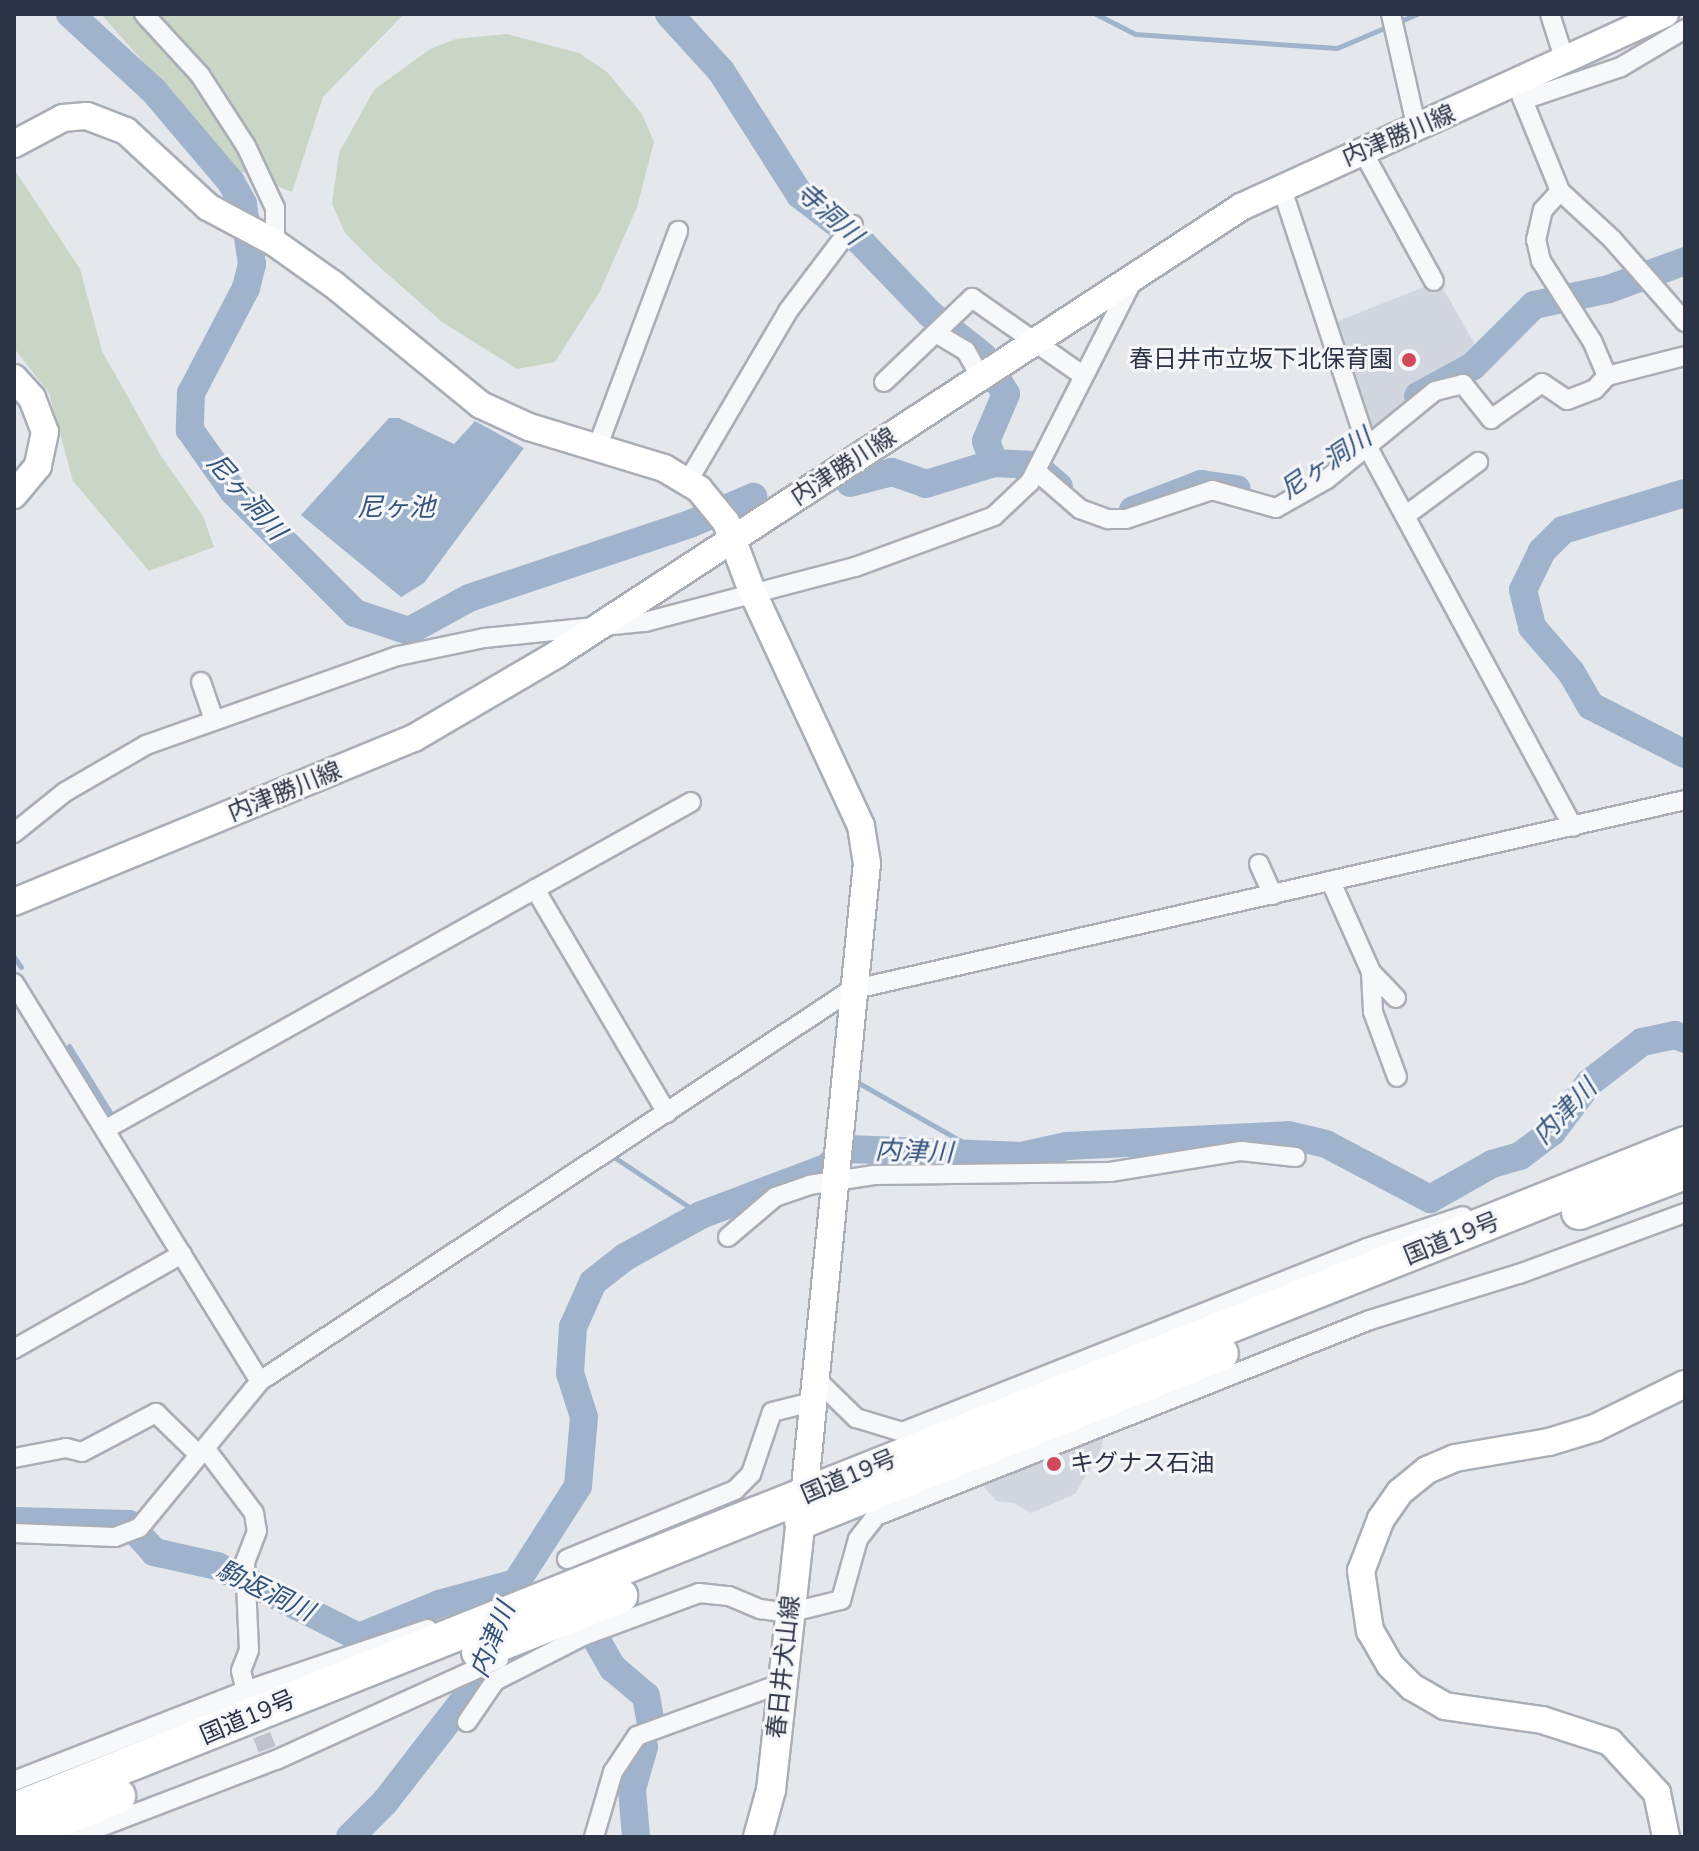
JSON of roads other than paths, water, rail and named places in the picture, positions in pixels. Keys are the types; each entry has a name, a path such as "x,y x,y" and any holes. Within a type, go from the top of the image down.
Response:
{"highway":[{"name":"国道19号","path":"14,1810 422,1662 530,1640 802,1509 1685,1144"},
{"name":"国道19号","path":"15,1837 422,1662 546,1600 802,1509 1685,1172"}],"main road":[{"name":"春日井犬山線","path":"758,1837 771,1790 788,1613 802,1509"}],"street":[{"path":"144,14 200,75 246,146 275,208 275,243"},
{"path":"1391,14 1417,129"},
{"path":"1550,14 1565,61"},
{"name":"内津勝川線","path":"14,902 414,738 598,628 725,522 981,378 1136,275 1281,186 1417,129 1520,91 1565,61 1665,14"},
{"path":"1685,29 1621,67 1520,91 1560,191 1612,239 1685,322"},
{"path":"14,144 63,118 108,121 229,220 275,243 481,405 529,427 688,481 725,522 752,591 861,826 867,863 851,990 802,1509"},
{"path":"1363,152 1434,281"},
{"path":"1281,186 1367,446 1573,827"},
{"path":"1560,191 1536,225 1541,261 1592,341 1607,376"},
{"path":"688,481 788,311 853,225"},
{"path":"597,448 678,231"},
{"path":"14,833 65,792 146,745 398,656 484,638 645,622 752,591 855,567 994,516 1036,471 1136,275"},
{"path":"884,382 972,298 1084,376"},
{"path":"936,333 966,351 981,378"},
{"path":"1036,471 1080,509 1108,519 1126,519 1212,490 1276,508 1327,479 1435,391 1456,383 1469,389 1491,419 1542,383 1567,400 1595,389 1607,376 1685,356"},
{"path":"14,378 32,398 45,432 38,466 14,495"},
{"path":"1405,516 1478,462"},
{"path":"201,682 214,719"},
{"path":"14,1533 115,1537 139,1528 260,1381 851,990 1685,800"},
{"path":"106,1129 691,802"},
{"path":"1259,864 1273,895"},
{"path":"1331,882 1371,972 1396,998"},
{"path":"535,889 667,1113"},
{"path":"1371,972 1373,1012 1397,1077"},
{"path":"14,983 260,1381"},
{"path":"728,1237 775,1197 834,1181 919,1171 1110,1172 1241,1151 1296,1157"},
{"path":"813,1389 856,1418 902,1432 1367,1248 1504,1202 1559,1196"},
{"path":"467,1722 495,1681 583,1636 699,1593 729,1596 760,1609 788,1613 841,1600 858,1539 876,1516 1370,1320 1519,1274 1685,1213"},
{"path":"14,1349 182,1254"},
{"path":"1666,1837 1657,1793 1610,1742 1542,1720 1445,1706 1412,1687 1390,1665 1370,1631 1361,1571 1381,1519 1400,1492 1427,1470 1455,1458 1549,1442 1595,1428 1685,1384"},
{"path":"567,1559 735,1490 751,1474 772,1412 813,1389"},
{"path":"14,1458 66,1448 82,1452 156,1413 202,1451 254,1513 257,1531 245,1562 249,1650 241,1671 246,1695"},
{"path":"14,1781 475,1613 664,1539"},
{"path":"74,1837 272,1754 389,1710 403,1698 530,1640"},
{"path":"594,1837 613,1772 637,1736 783,1683"}],"water":[{"name":"尼ヶ池","path":"389,418 399,418 454,444 475,421 524,448 424,583 401,597 301,515"}],"waterway":[{"name":"尼ヶ洞川","path":"70,14 153,90 231,182 243,204 252,264 246,288 191,393 190,430 233,491 355,613 409,631 469,598 690,524 753,497"},
{"name":"寺洞川","path":"669,14 721,71 800,195 861,242 930,314 983,356"},
{"path":"1096,14 1135,34 1337,48 1417,14"},
{"name":"尼ヶ洞川","path":"1418,396 1473,366 1534,305 1609,289 1685,261"},
{"name":"寺洞川","path":"994,463 986,441 1006,394 1000,384"},
{"name":"尼ヶ洞川","path":"850,483 892,472 926,484 994,463 1034,465 1059,487"},
{"name":"尼ヶ洞川","path":"1133,510 1201,484 1237,489"},
{"name":"内津川","path":"1685,493 1563,530 1542,551 1523,590 1532,627 1571,672 1591,706 1685,754"},
{"path":"14,957 21,967"},
{"name":"内津川","path":"350,1837 385,1802 475,1686 516,1583 578,1486 584,1417 570,1373 573,1327 593,1282 625,1257 701,1215 826,1168 848,1149 1021,1156 1067,1146 1288,1135 1326,1144 1430,1199 1492,1164 1520,1156 1552,1132 1589,1083 1642,1042 1675,1035 1685,1039"},
{"path":"69,1046 110,1112"},
{"path":"857,1082 987,1156"},
{"path":"614,1157 701,1215"},
{"name":"駒返洞川","path":"14,1521 129,1524 154,1552 217,1566 359,1637 439,1604 516,1583"},
{"path":"596,1639 613,1668 646,1696 651,1724"},
{"path":"636,1837 632,1789 644,1747"}],"tunnel":[{"path":"252,1710 267,1749"}],"place":[{"name":"春日井市立坂下北保育園","path":"1409,360"},
{"name":"キグナス石油","path":"1054,1464"}]}
